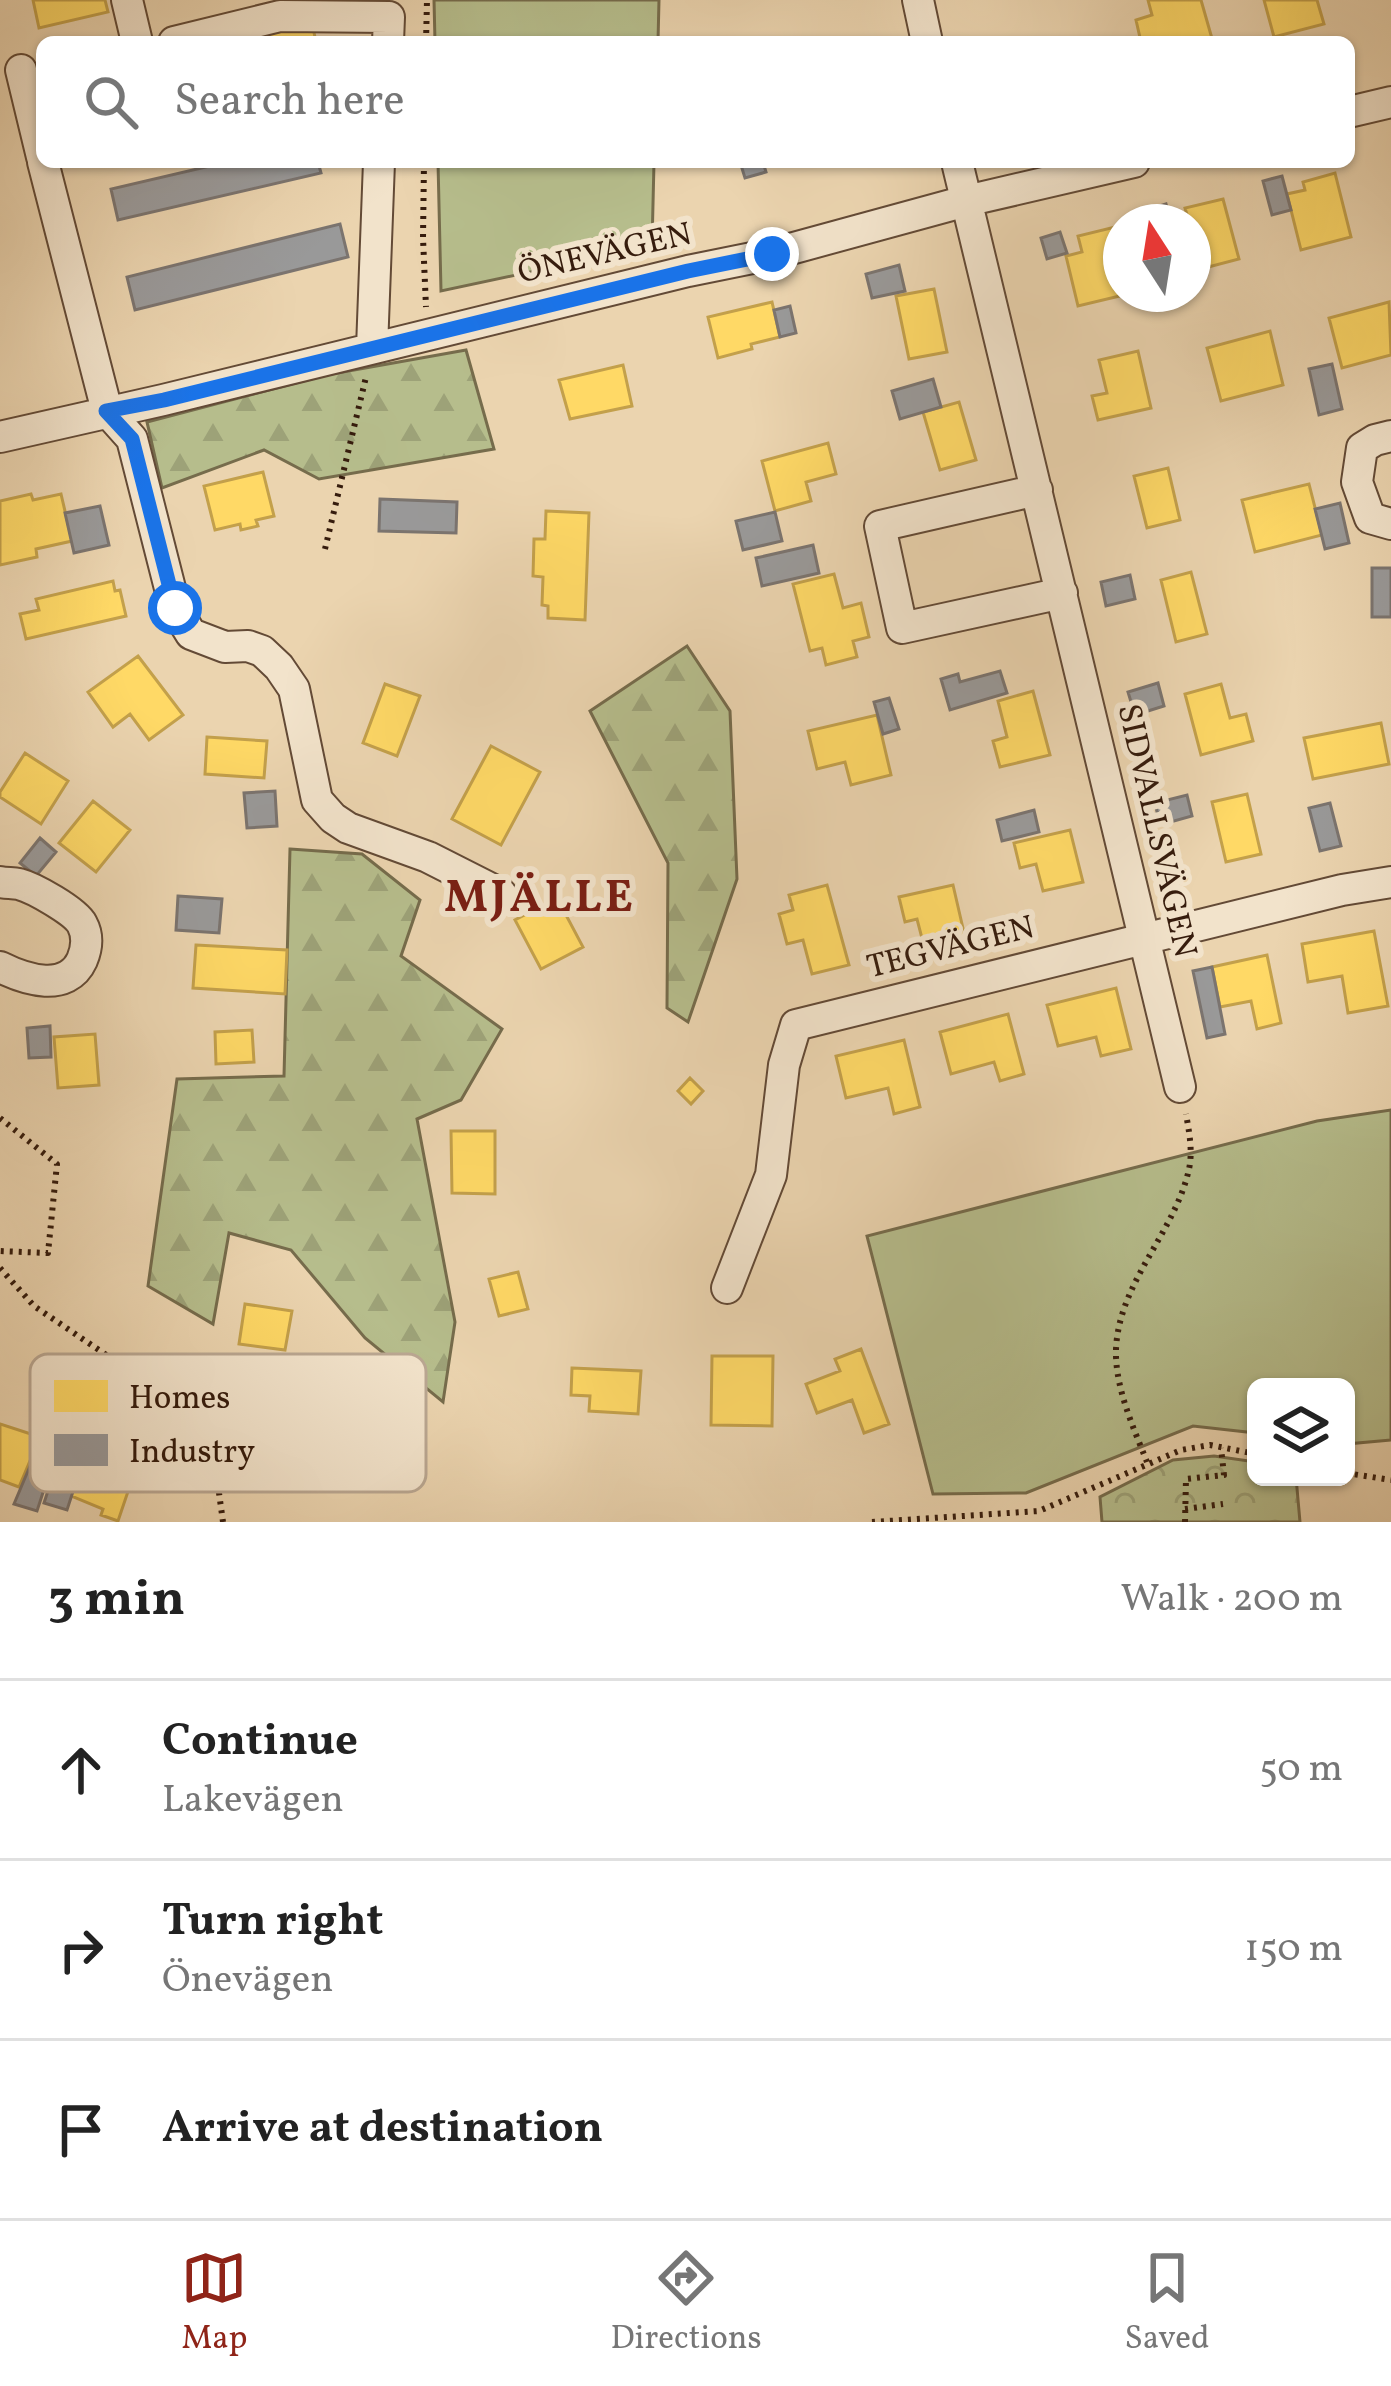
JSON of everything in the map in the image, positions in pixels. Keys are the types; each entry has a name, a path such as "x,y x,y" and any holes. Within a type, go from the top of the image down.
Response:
{"street":[{"path":"127,0 136,36"},
{"path":"918,0 926,36"},
{"path":"192,36 278,8 389,17 388,36"},
{"path":"21,70 36,131"},
{"path":"1355,111 1391,102"},
{"path":"45,168 106,411 132,439 175,608 191,634 262,651 279,667 294,689 317,800 333,818 428,857 501,894"},
{"path":"372,348 380,168"},
{"name":"SIDVALLSVÄGEN","path":"958,168 1180,1087"},
{"name":"ÖNEVÄGEN","path":"0,437 772,254 1108,168"},
{"path":"1391,436 1362,448 1357,482 1370,518 1391,524"},
{"path":"1036,490 880,526 902,628 1061,592"},
{"path":"0,882 20,884 73,913 84,926 87,947 68,979 40,982 0,968"},
{"name":"TEGVÄGEN","path":"727,1288 771,1175 784,1065 796,1025 1342,890 1391,882"}],"path":[{"path":"426,36 427,0"},
{"path":"424,168 427,334"},
{"path":"325,549 372,348"},
{"path":"1147,1462 1122,1394 1116,1342 1133,1286 1164,1232 1190,1168 1191,1138 1180,1087"},
{"path":"0,1118 57,1164 48,1253 0,1251"},
{"path":"0,1268 34,1306 105,1354"},
{"path":"872,1522 1013,1518 1181,1450 1210,1445 1247,1452"},
{"path":"1185,1522 1186,1479 1224,1475 1221,1448"},
{"path":"1355,1474 1391,1480"},
{"path":"219,1492 223,1522"},
{"path":"1185,1509 1223,1504"}],"green space":[{"path":"434,0 659,0 658,36 435,36"},
{"path":"438,168 654,168 652,246 441,291"},
{"path":"466,350 494,449 319,479 264,450 162,488 147,422 326,375"},
{"path":"687,646 730,711 737,879 688,1022 667,1008 668,863 590,711"},
{"path":"290,849 362,854 420,900 401,956 502,1029 461,1100 417,1119 455,1322 443,1402 426,1388 426,1354 384,1354 365,1338 291,1250 229,1233 213,1324 148,1286 177,1079 284,1076"},
{"path":"1391,1110 1391,1440 1355,1443 1355,1378 1247,1378 1247,1432 1193,1426 1026,1493 933,1494 867,1236 1317,1121"},
{"path":"1214,1456 1247,1461 1247,1486 1297,1486 1300,1522 1102,1522 1100,1497 1173,1460"}],"building: Homes":[{"path":"33,0 105,0 108,12 39,28"},
{"path":"1148,0 1201,0 1211,36 1140,36 1136,20 1152,15"},
{"path":"1264,0 1317,0 1324,24 1274,36"},
{"path":"312,23 315,36 247,36"},
{"path":"1335,173 1351,237 1301,250 1287,194 1305,190 1303,182"},
{"path":"1223,199 1239,259 1211,266 1211,204 1202,204"},
{"path":"1103,230 1103,300 1078,306 1066,256 1082,252 1078,236"},
{"path":"934,289 947,352 909,359 896,296"},
{"path":"772,302 780,337 718,358 708,317"},
{"path":"1389,302 1391,355 1342,368 1329,318"},
{"path":"1270,331 1283,385 1221,401 1207,348"},
{"path":"1138,351 1151,408 1098,420 1092,396 1107,393 1099,360"},
{"path":"623,365 632,406 570,419 559,380"},
{"path":"959,402 976,460 940,470 923,412"},
{"path":"828,443 836,474 806,482 811,501 775,511 762,461"},
{"path":"1168,468 1180,520 1147,528 1134,476"},
{"path":"263,472 274,516 256,520 258,526 241,530 240,524 215,530 204,486"},
{"path":"1309,484 1322,535 1255,552 1242,500"},
{"path":"31,494 33,500 61,494 72,541 36,549 37,557 0,565 0,501"},
{"path":"546,511 589,513 585,620 548,618 548,606 542,605 543,577 533,576 534,539 545,539"},
{"path":"1191,572 1207,634 1176,642 1161,580"},
{"path":"834,574 843,608 861,603 869,637 853,641 857,657 826,665 822,648 810,651 793,584"},
{"path":"113,581 126,616 26,639 20,614 39,610 36,599"},
{"path":"138,656 183,715 149,740 130,714 113,727 88,692"},
{"path":"385,684 420,696 397,756 363,743"},
{"path":"1221,684 1230,718 1246,714 1253,741 1201,755 1185,694"},
{"path":"1033,691 1050,755 1000,767 993,741 1007,737 998,701"},
{"path":"877,715 891,775 851,785 845,762 817,769 808,731"},
{"path":"1381,723 1389,764 1313,779 1304,738"},
{"path":"207,737 267,741 264,778 205,774"},
{"path":"491,746 540,772 501,845 452,819"},
{"path":"25,753 68,781 41,824 0,797"},
{"path":"1247,794 1261,854 1226,862 1212,802"},
{"path":"93,801 130,830 96,872 59,843"},
{"path":"1070,830 1083,882 1043,891 1036,864 1020,868 1014,843"},
{"path":"827,885 849,965 812,974 803,940 787,944 779,914 793,910 789,895"},
{"path":"953,885 965,937 924,946 917,919 905,922 899,897"},
{"path":"557,898 583,947 541,969 515,920"},
{"path":"1374,931 1388,1006 1348,1013 1342,976 1308,982 1302,944"},
{"path":"196,945 287,950 285,994 193,988"},
{"path":"1267,955 1281,1023 1257,1029 1251,1001 1220,1007 1212,967"},
{"path":"1116,988 1131,1049 1101,1056 1096,1037 1058,1046 1047,1005"},
{"path":"1008,1014 1024,1074 1000,1081 994,1062 951,1074 940,1032"},
{"path":"252,1030 254,1062 216,1064 215,1032"},
{"path":"95,1034 99,1085 58,1088 54,1037"},
{"path":"904,1040 920,1107 894,1114 888,1088 846,1098 836,1056"},
{"path":"690,1078 703,1091 691,1104 678,1091"},
{"path":"451,1131 495,1131 495,1194 452,1193"},
{"path":"518,1272 528,1309 499,1316 489,1279"},
{"path":"245,1304 292,1311 285,1350 239,1344"},
{"path":"861,1349 889,1424 864,1433 852,1400 817,1413 806,1384 840,1371 835,1359"},
{"path":"712,1356 773,1356 772,1426 711,1425"},
{"path":"572,1368 641,1371 638,1414 589,1411 590,1396 571,1395"},
{"path":"0,1424 30,1434 30,1461 19,1487 0,1480"},
{"path":"72,1492 128,1492 118,1521 71,1496"}],"building: Industry":[{"path":"201,168 320,168 321,173 118,220 111,189"},
{"path":"742,168 765,168 766,172 745,178"},
{"path":"1282,176 1291,210 1272,215 1263,181"},
{"path":"340,224 348,257 135,310 127,277"},
{"path":"1060,232 1067,253 1047,259 1041,238"},
{"path":"899,265 905,291 872,298 866,274"},
{"path":"790,306 796,333 780,337 774,310"},
{"path":"1332,364 1342,409 1319,415 1309,369"},
{"path":"933,379 941,407 900,419 892,391"},
{"path":"380,499 457,502 456,533 379,531"},
{"path":"1340,503 1349,543 1325,549 1315,509"},
{"path":"100,506 109,545 74,553 65,513"},
{"path":"775,512 782,541 743,550 736,521"},
{"path":"813,545 819,573 762,586 756,558"},
{"path":"1372,568 1391,568 1391,617 1372,617"},
{"path":"1130,575 1135,599 1106,606 1101,582"},
{"path":"1000,671 1007,693 950,710 941,679 958,674 960,682"},
{"path":"1158,683 1164,706 1135,715 1128,692"},
{"path":"889,698 899,729 883,734 874,702"},
{"path":"275,791 277,826 247,828 244,793"},
{"path":"1187,795 1192,816 1160,825 1155,803"},
{"path":"1330,803 1341,846 1320,851 1309,808"},
{"path":"1034,810 1039,832 1002,841 997,820"},
{"path":"40,838 56,852 36,876 20,863"},
{"path":"178,896 222,899 219,933 176,930"},
{"path":"1212,967 1225,1034 1207,1038 1193,971"},
{"path":"50,1026 51,1057 29,1058 27,1028"},
{"path":"30,1466 30,1492 43,1492 37,1511 14,1504"},
{"path":"48,1492 73,1492 67,1510 44,1503"}],"district":[{"name":"MJÄLLE","path":"540,899"}],"route":[{"path":"175,608 132,439 106,411 772,254"}]}
